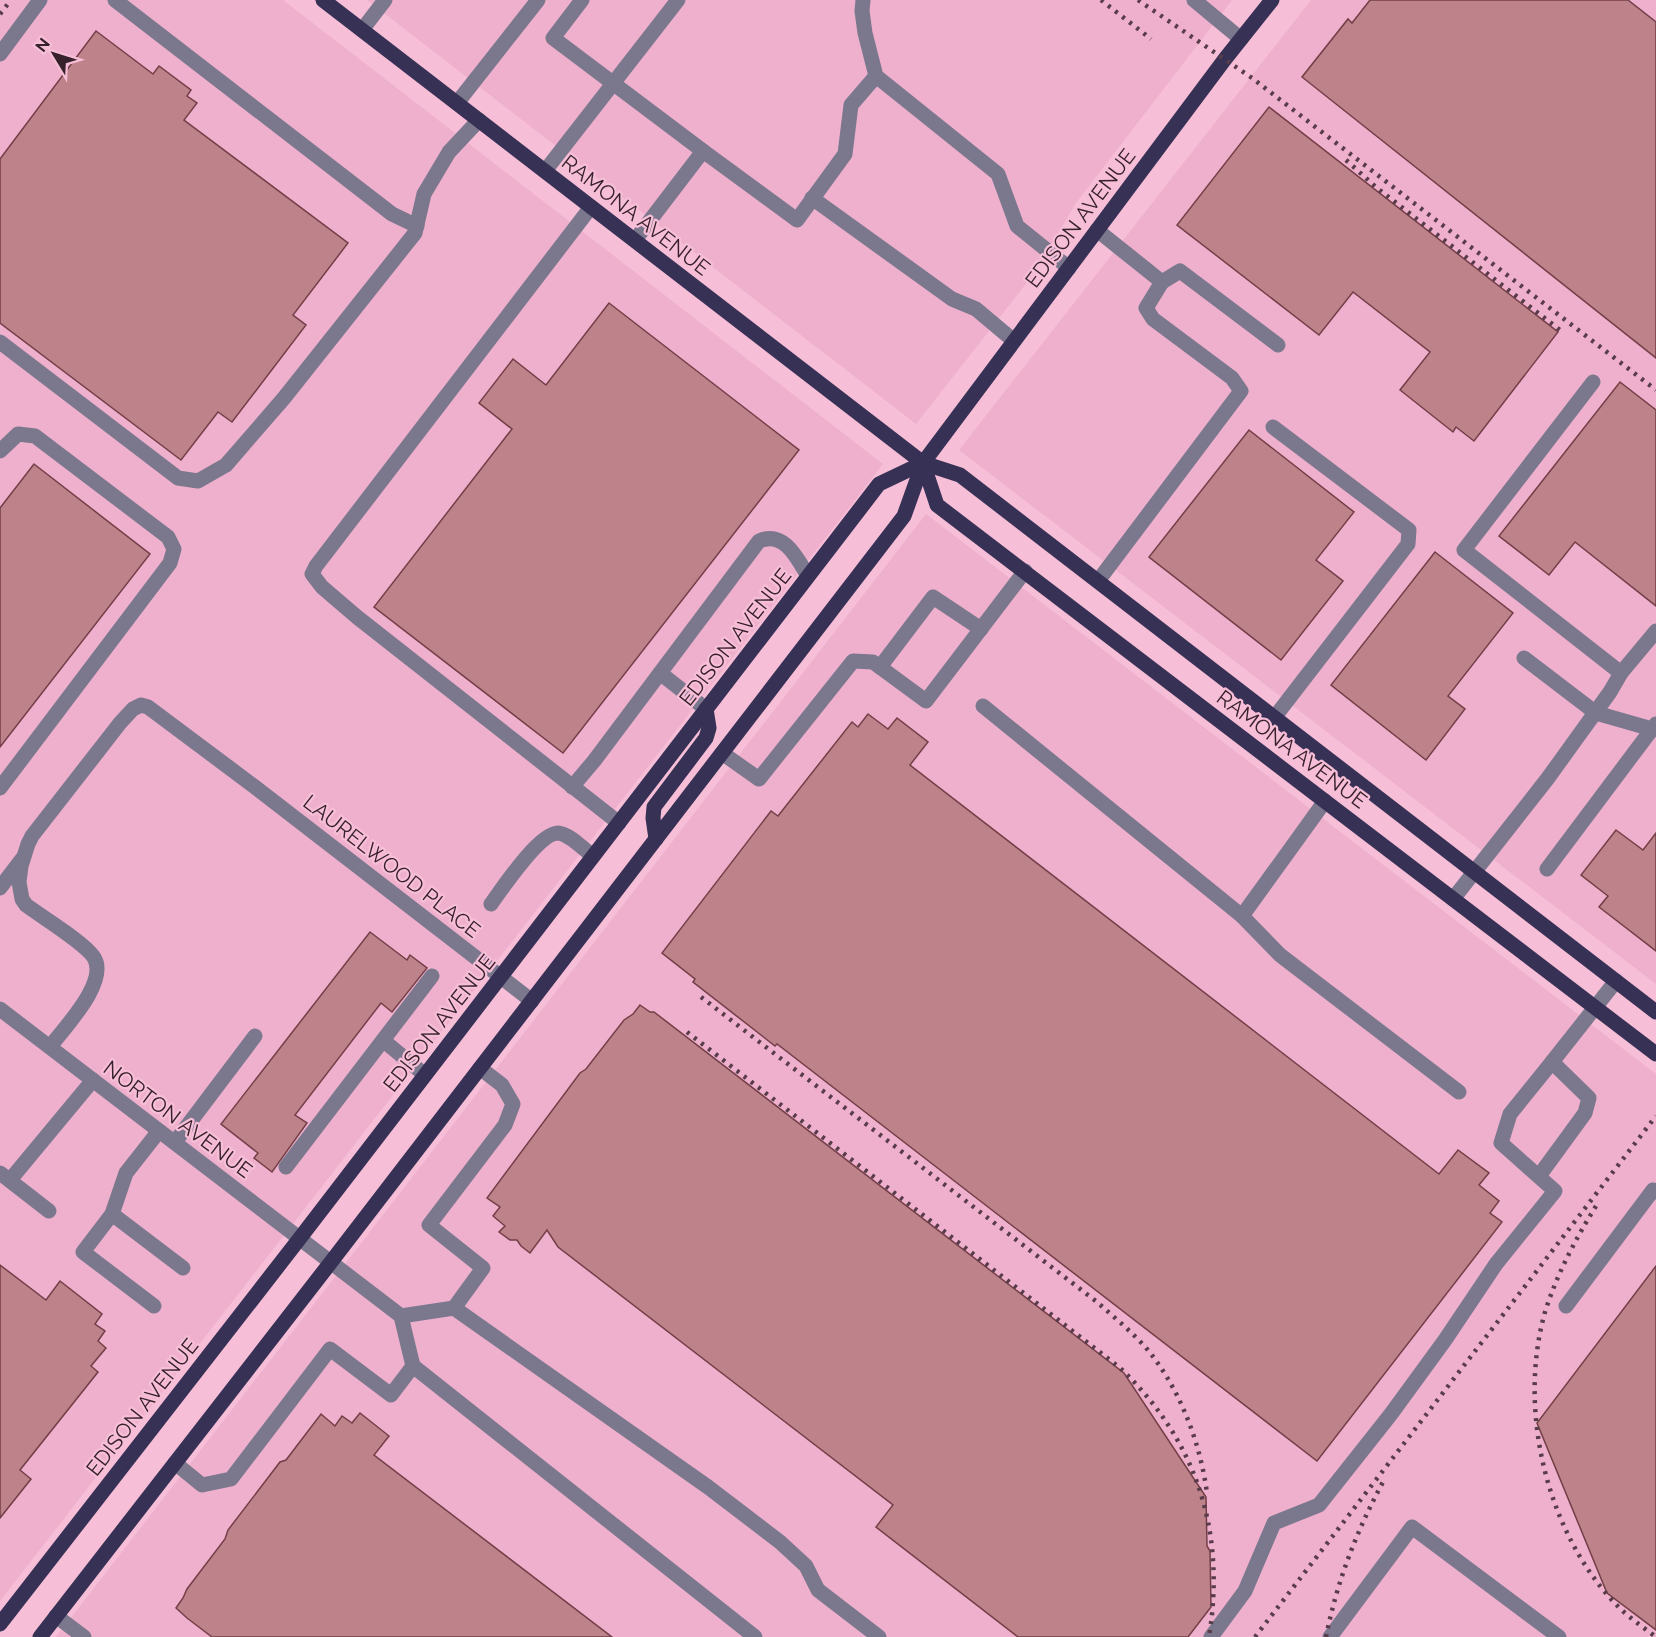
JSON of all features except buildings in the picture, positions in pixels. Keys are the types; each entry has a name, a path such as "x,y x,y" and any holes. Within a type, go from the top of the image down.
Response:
{"main road":[{"name":"RAMONA AVENUE","path":"323,0 923,463 960,475 1656,1012"},
{"name":"EDISON AVENUE","path":"39,1637 331,1262 904,516 923,463 1240,39 1272,0"},
{"name":"RAMONA AVENUE","path":"923,463 937,505 1656,1054"},
{"name":"EDISON AVENUE","path":"0,1624 300,1238 879,484 923,463"},
{"path":"656,839 654,807 706,738 709,728 706,709"}],"street":[{"path":"0,54 40,0"},
{"path":"115,0 392,214 417,226"},
{"path":"362,30 385,0"},
{"path":"457,103 538,0"},
{"path":"582,0 553,38 797,220 845,154 852,105 876,76"},
{"path":"545,171 678,0"},
{"path":"863,0 865,33 876,76 998,174 1017,226 1069,268"},
{"path":"1194,0 1240,39"},
{"path":"0,342 178,478 198,481 226,465 284,398 415,233 424,194 449,152 478,120"},
{"path":"635,240 703,150"},
{"path":"812,198 952,299 976,309 1014,341"},
{"path":"591,207 312,574 322,587 357,617 619,823"},
{"path":"1097,230 1162,282"},
{"path":"1098,581 1241,391 1232,378 1153,319 1146,308 1162,282 1180,271 1278,345"},
{"path":"1593,382 1464,550 1621,673"},
{"path":"1273,426 1408,530 1408,544 1274,718"},
{"path":"0,451 18,434 35,436 168,537 174,549 170,563 0,788"},
{"path":"572,787 759,541 774,538 782,542 791,549 808,576"},
{"path":"722,753 759,779 852,662 873,662 926,701 1024,571"},
{"path":"880,667 933,597 981,629"},
{"path":"1453,899 1596,712 1621,673 1656,631"},
{"path":"1524,658 1596,712 1654,726 1547,869"},
{"path":"660,673 706,709"},
{"name":"LAURELWOOD PLACE","path":"25,854 32,836 105,743 134,709 141,705 148,707 532,1000"},
{"path":"983,706 1242,916 1280,955 1460,1092"},
{"path":"1242,916 1325,801"},
{"path":"490,904 529,854 550,836 557,833 565,836 593,856"},
{"path":"0,888 25,854"},
{"path":"25,854 19,882 22,899 26,905 81,945 93,956 98,966 95,983 85,1001 50,1047"},
{"path":"286,1167 432,976"},
{"path":"1210,1637 1245,1591 1274,1523 1319,1505 1391,1414 1445,1340 1496,1264 1555,1191 1501,1143 1510,1114 1616,981"},
{"name":"NORTON AVENUE","path":"0,1009 401,1316"},
{"path":"175,1142 255,1036"},
{"path":"384,1041 425,1075"},
{"path":"1539,1176 1585,1113 1589,1098 1552,1062"},
{"path":"454,1308 483,1268 429,1225 505,1125 513,1104 502,1084 480,1068"},
{"path":"49,1211 5,1177 93,1080"},
{"path":"154,1306 83,1252 112,1214 126,1173 159,1131"},
{"path":"1566,1306 1655,1190"},
{"path":"112,1214 183,1269"},
{"path":"755,1637 413,1366 401,1316 454,1308 708,1487 771,1535 806,1566 818,1590 879,1637"},
{"path":"175,1463 202,1485 231,1479 330,1349 391,1395 413,1366"},
{"path":"1330,1637 1412,1527 1559,1637"},
{"path":"56,1616 84,1637"}],"shaded area":[{"path":"0,0 283,0 883,464 0,1601"},
{"path":"367,0 1232,0 1076,203 1036,271 916,424"},
{"path":"1311,0 1656,0 1656,984 959,450"},
{"path":"926,514 1656,1074 1656,1637 56,1637"}],"railway":[{"path":"0,14 11,0"},
{"path":"1101,0 1151,39"},
{"path":"1138,0 1252,78 1656,390"},
{"path":"1346,160 1377,188 1560,330"},
{"path":"701,997 1097,1302 1135,1337 1159,1365 1179,1399 1194,1436 1207,1493"},
{"path":"687,1032 1119,1367 1146,1395 1168,1425 1186,1457 1200,1490 1209,1525 1213,1561 1213,1598 1209,1637"},
{"path":"1255,1637 1656,1116"},
{"path":"1596,1206 1567,1258 1545,1312 1537,1349 1535,1387 1537,1425 1543,1464 1554,1501 1569,1537 1588,1570 1611,1599 1656,1637"},
{"path":"1326,1637 1349,1556 1384,1480"}]}
